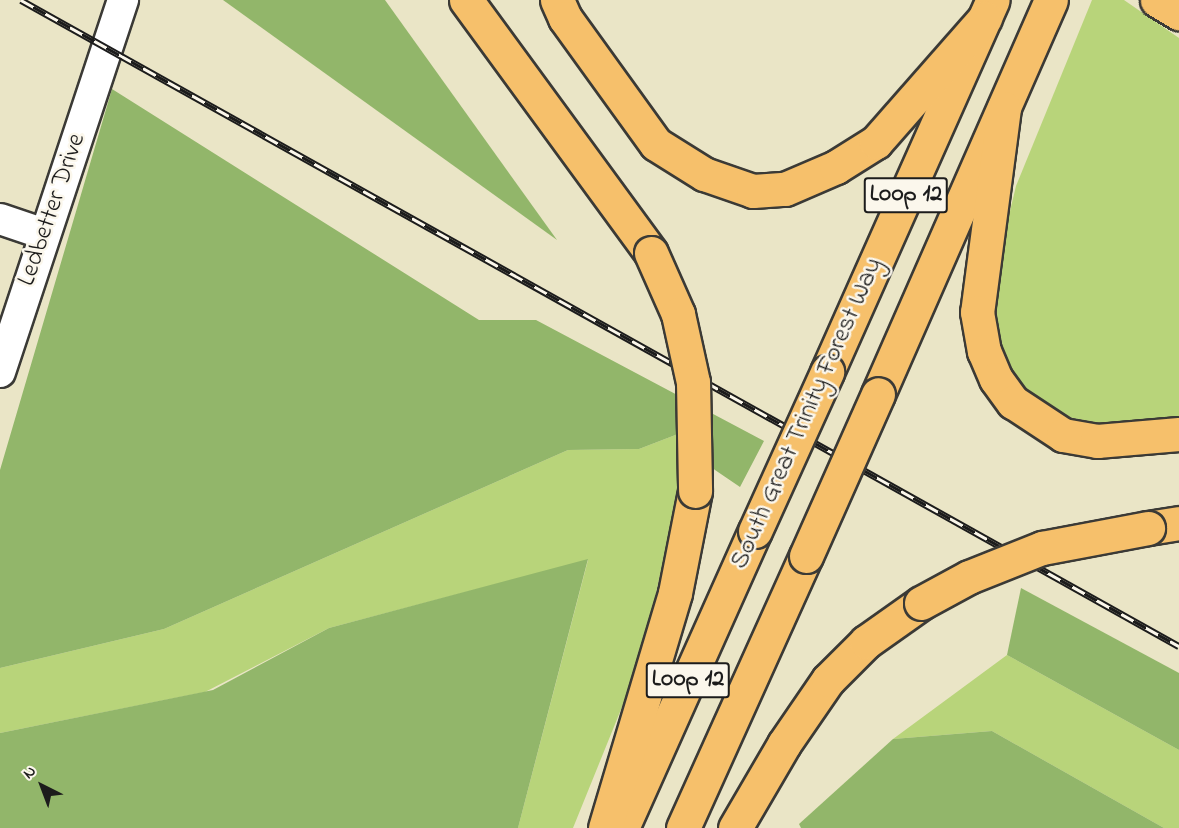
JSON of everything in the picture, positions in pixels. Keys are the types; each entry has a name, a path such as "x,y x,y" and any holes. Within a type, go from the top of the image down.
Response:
{"main road":[{"path":"466,0 651,253 678,314 693,382 695,491 675,593 623,757 605,828"},
{"path":"557,0 565,18 656,144 704,174 753,191 785,189 836,167 876,142 989,9"},
{"name":"Loop 12","path":"683,828 878,394 1051,0"},
{"path":"1157,0 1179,13"},
{"name":"South Great Trinity Forest Way","path":"622,828 989,9"},
{"path":"1004,108 977,312 984,351 996,379 1013,402 1063,435 1097,441 1179,434"},
{"path":"735,828 784,744 828,680 866,642 921,603 969,577 1042,548 1164,526"}],"street":[{"name":"Ledbetter Drive","path":"0,372 123,0"},
{"path":"0,219 44,234"}],"green space":[{"path":"223,0 385,0 557,240"},
{"path":"1092,0 1124,0 1179,38 1179,416 1110,425 1062,416 1034,398 1011,371 1001,354 992,316 997,265 1016,186"},
{"path":"112,89 479,320 536,320 764,441 740,487 715,470 678,434 639,449 568,450 164,629 0,668 0,470"},
{"path":"678,434 686,460 641,660 573,828 518,828 588,560 329,628 205,692 0,733 0,668 164,629 568,450 639,449"},
{"path":"588,559 518,828 0,828 0,733 213,690 329,628"},
{"path":"1021,588 1179,673 1179,750 1007,655"},
{"path":"1007,655 1179,750 1179,828 1164,828 992,731 893,739"},
{"path":"992,731 1164,828 801,828 799,824 893,739"}],"railway":[{"path":"21,0 1179,646"}]}
